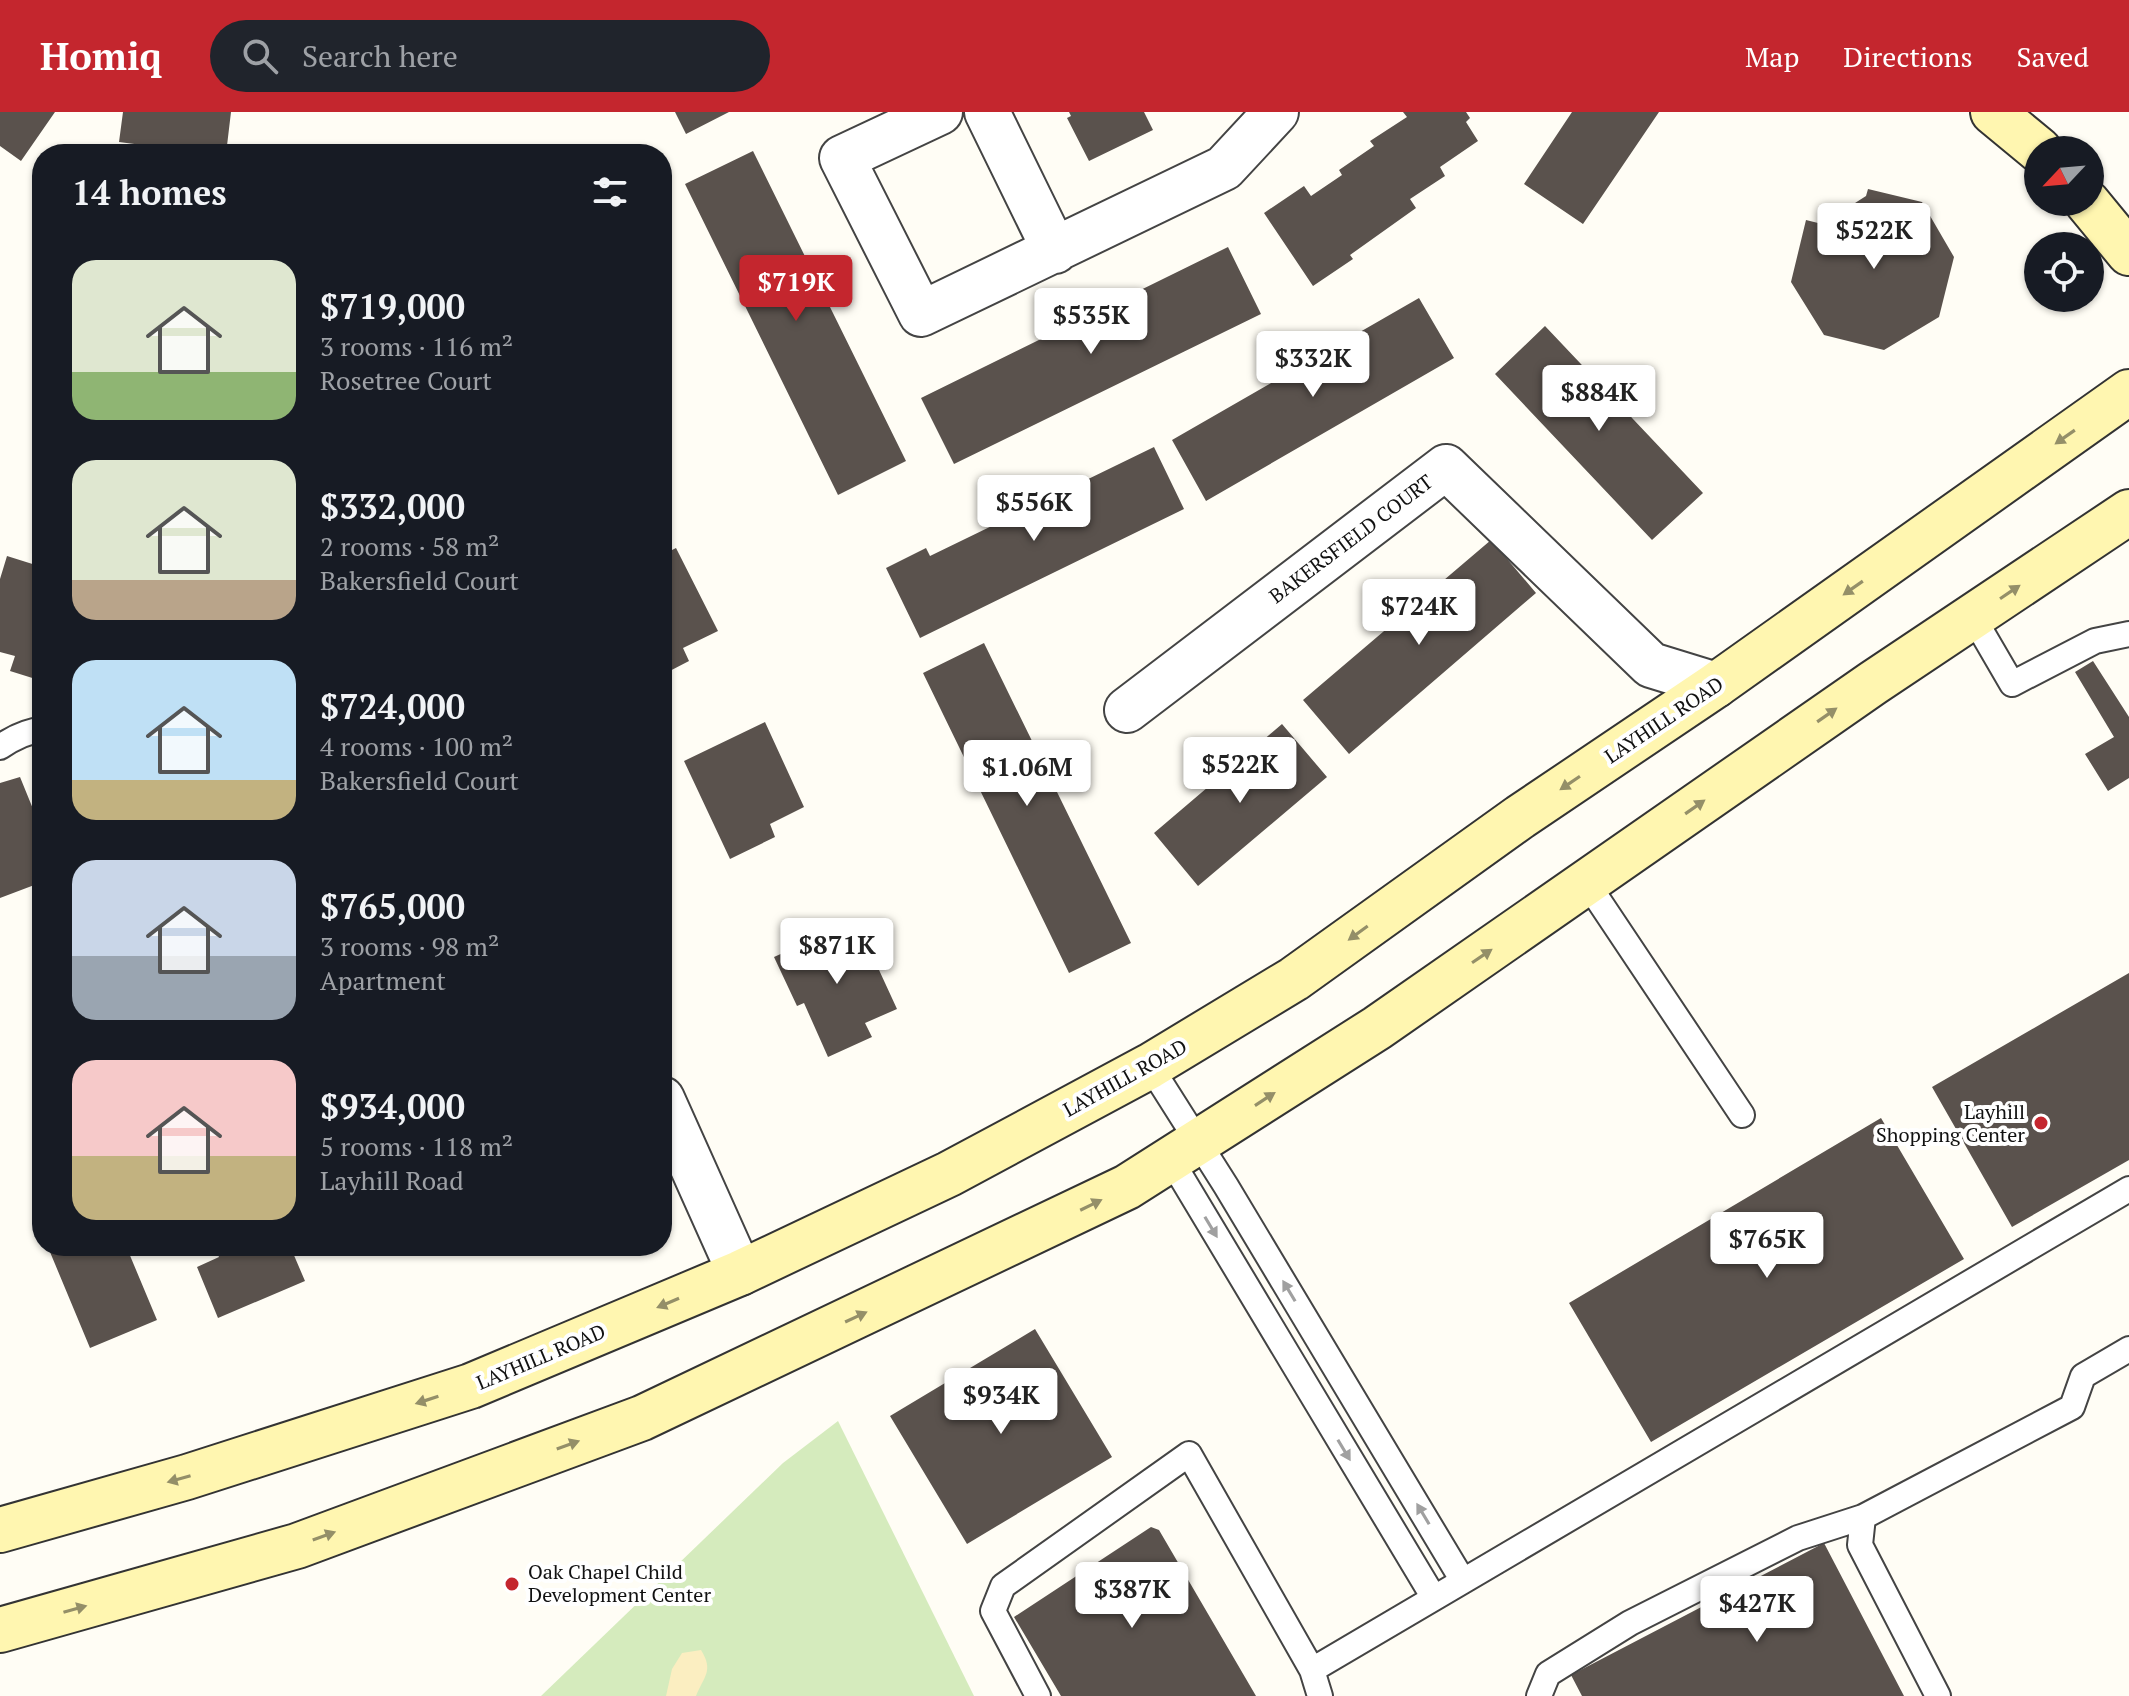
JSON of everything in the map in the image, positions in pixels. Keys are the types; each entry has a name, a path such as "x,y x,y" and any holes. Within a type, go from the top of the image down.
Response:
{"main road":[{"path":"2099,216 2129,253"},
{"name":"LAYHILL ROAD","path":"0,1530 187,1477 471,1386 740,1273 949,1174 1150,1066 1294,979 1520,817 1716,685 2129,392"},
{"path":"0,1630 297,1546 642,1418 1127,1187 1377,1028 1873,683 2129,512"}],"street":[{"path":"940,112 842,158 921,314 1224,168 1276,112"},
{"path":"987,112 1055,251"},
{"name":"BAKERSFIELD COURT","path":"1127,710 1446,467 1651,665 1716,685"},
{"path":"672,1121 740,1273"}],"lane":[{"path":"1973,617 2012,684 2095,641 2129,634"},
{"path":"0,747 21,734 32,732"},
{"path":"1587,883 1742,1115"},
{"path":"1150,1066 1185,1150 1434,1598"},
{"path":"1185,1150 1463,1581"},
{"path":"1312,1670 2129,1189"},
{"path":"1539,1696 1548,1674 1630,1623 1798,1538 1863,1517 2072,1407 2083,1376 2129,1349"},
{"path":"1038,1696 993,1611 1003,1586 1189,1454 1312,1670 1320,1696"},
{"path":"1863,1517 1860,1545 1938,1696"}],"green space":[{"path":"838,1421 974,1696 541,1696 783,1463"}],"sand":[{"path":"701,1650 707,1669 696,1696 666,1696 672,1669 682,1653"}],"building":[{"path":"0,112 55,112 21,161 0,146"},
{"path":"123,112 231,112 227,144 119,142"},
{"path":"675,112 729,112 686,134"},
{"path":"1069,112 1144,112 1153,130 1089,161 1067,118 1071,116"},
{"path":"1403,112 1466,112 1470,118 1466,122 1478,141 1440,167 1445,176 1410,199 1416,208 1350,255 1353,259 1313,286 1264,213 1304,186 1311,196 1342,175 1339,170 1374,146 1370,141 1407,117"},
{"path":"1572,112 1659,112 1583,224 1524,184"},
{"path":"753,151 906,461 838,495 685,184"},
{"path":"1868,189 1922,202 1954,257 1939,317 1884,350 1824,335 1791,282 1806,220 1822,224 1866,196"},
{"path":"1228,247 1261,314 954,464 921,398"},
{"path":"1419,298 1454,358 1206,501 1172,440"},
{"path":"1545,326 1703,493 1652,540 1495,374"},
{"path":"1154,447 1184,509 920,638 886,568 926,548 930,556"},
{"path":"1491,540 1536,593 1349,754 1303,700"},
{"path":"676,548 718,631 683,648 689,661 672,670 672,550"},
{"path":"7,556 32,564 32,678 10,671 15,656 0,652 0,579"},
{"path":"984,643 1131,943 1069,973 923,673"},
{"path":"2093,661 2129,717 2129,778 2108,791 2085,754 2114,737 2075,672"},
{"path":"765,722 804,807 770,824 775,837 730,859 684,761"},
{"path":"1282,724 1327,777 1198,886 1154,833"},
{"path":"20,777 32,806 32,886 0,898 0,783"},
{"path":"856,920 897,1009 865,1023 872,1037 828,1057 804,1003 797,1006 774,957"},
{"name":"Layhill Shopping Center","path":"2129,973 2129,1160 2012,1227 1932,1087"},
{"path":"1881,1118 1964,1259 1651,1442 1569,1303"},
{"path":"52,1256 130,1256 157,1320 90,1348"},
{"path":"294,1256 305,1281 218,1318 197,1267 219,1257"},
{"path":"1035,1329 1112,1457 967,1544 890,1416"},
{"path":"1151,1527 1159,1530 1256,1696 1061,1696 1014,1617"},
{"path":"1824,1543 1904,1696 1582,1696 1571,1675"}],"place":[{"name":"Layhill Shopping Center","path":"2041,1123"},
{"name":"Oak Chapel Child Development Center","path":"512,1584"}]}
